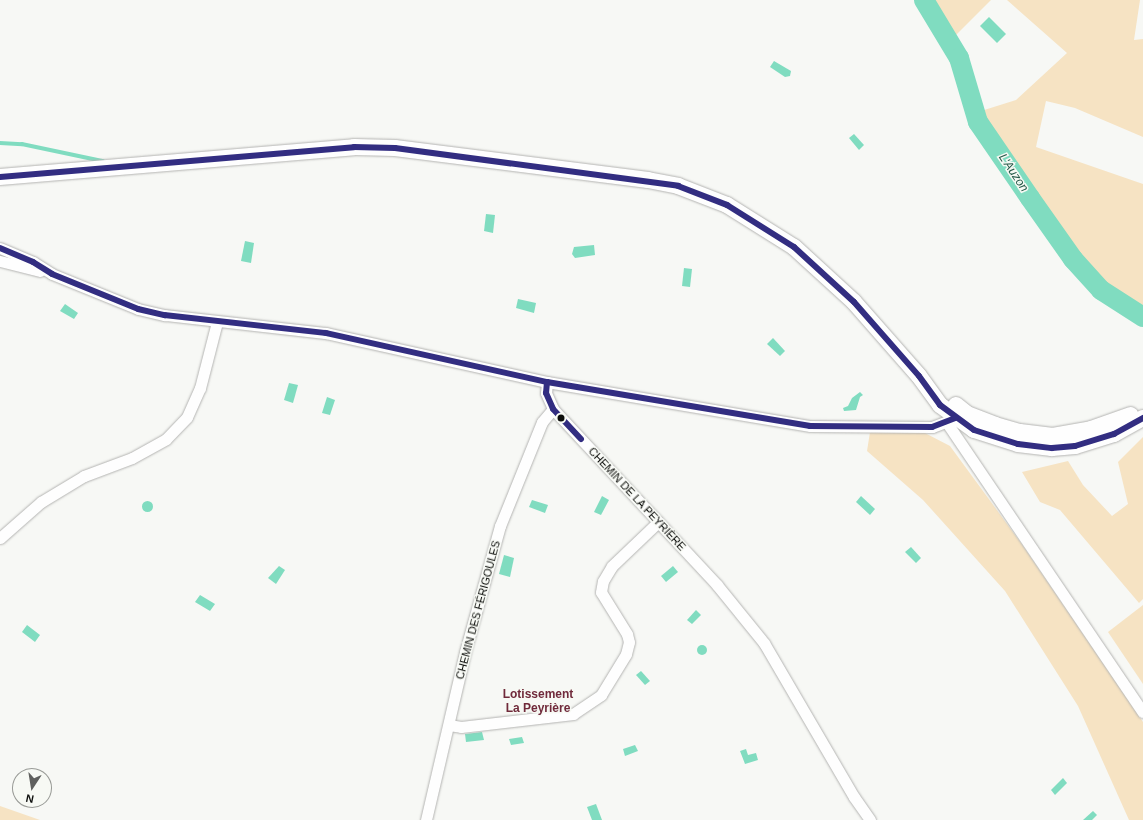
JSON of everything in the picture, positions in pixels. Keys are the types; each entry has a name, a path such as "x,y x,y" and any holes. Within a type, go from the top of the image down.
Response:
{"main road":[{"path":"0,177 354,147 396,148 542,165 678,186 704,195 752,219 794,247 827,275 919,376 940,405 952,415 991,437 1018,444 1052,448 1075,446 1114,434 1143,418"},
{"path":"952,415 967,414 995,425 1020,432 1053,436 1074,433 1113,423 1143,408"}],"street":[{"path":"0,248 33,262 52,274"},
{"path":"0,261 52,274 138,309 217,322 326,333 547,382 810,426 932,427 952,415 1143,712"},
{"path":"0,538 42,502 84,476 132,458 166,439 187,417 200,388 217,322"},
{"name":"CHEMIN DE LA PEYRIÈRE","path":"547,382 546,393 554,409 717,585 764,643 854,797 870,820"},
{"name":"CHEMIN DES FÉRIGOULES","path":"426,820 450,725 465,652 500,526 542,422 554,409"},
{"path":"450,725 461,727 573,714 601,695 626,654 628,642 627,634 601,592 603,581 612,566 658,522"}],"shaded area":[{"path":"932,0 991,0 956,35"},
{"path":"1007,0 1140,0 1134,40 1143,39 1143,137 1075,108 1046,101 1036,147 1143,184 1143,307 1107,285 1063,235 982,119 981,111 1016,100 1067,53"},
{"path":"989,17 1006,34 997,43 980,26"},
{"path":"774,61 791,71 790,76 785,77 770,67"},
{"path":"854,134 864,145 859,150 849,138"},
{"path":"486,214 495,215 493,233 484,231"},
{"path":"245,241 254,243 251,263 241,261"},
{"path":"594,245 595,255 575,258 572,254 574,247"},
{"path":"684,268 692,269 690,287 682,286"},
{"path":"518,299 536,303 534,313 516,308"},
{"path":"65,304 78,313 74,319 60,311"},
{"path":"773,338 785,351 780,356 767,344"},
{"path":"289,383 298,385 293,403 284,400"},
{"path":"860,392 863,395 860,397 856,410 844,411 843,408 848,406 852,398"},
{"path":"327,397 335,400 330,415 322,413"},
{"path":"870,432 923,432 950,446 1021,543 1143,722 1143,820 1129,820 1078,706 1005,591 923,500 867,451"},
{"path":"1143,437 1143,599 1139,603 1060,510 1040,502 1022,472 1068,461 1083,485 1112,516 1128,504 1118,462"},
{"path":"602,496 609,500 601,515 594,512"},
{"path":"861,496 875,509 870,515 856,502"},
{"path":"532,500 548,505 545,513 529,507"},
{"path":"145,501 149,501 151,502 151,510 145,511 142,508 142,504"},
{"path":"911,547 921,558 916,563 905,552"},
{"path":"504,555 514,558 510,577 499,574"},
{"path":"279,566 285,570 276,584 268,578"},
{"path":"673,566 678,572 666,582 661,576"},
{"path":"200,595 215,604 210,611 195,602"},
{"path":"1143,605 1143,684 1108,632"},
{"path":"696,610 701,615 692,624 687,620"},
{"path":"27,625 40,635 35,642 22,632"},
{"path":"700,645 704,645 706,646 706,654 700,655 697,652 697,648"},
{"path":"641,671 650,681 645,685 636,675"},
{"path":"482,732 484,740 466,742 465,734"},
{"path":"522,737 524,743 511,745 509,739"},
{"path":"635,745 638,751 625,756 623,749"},
{"path":"746,749 748,755 756,753 758,760 745,764 740,751"},
{"path":"1063,778 1067,783 1055,795 1051,790"},
{"path":"596,804 602,820 592,820 587,807"},
{"path":"0,806 40,820 0,820"},
{"path":"1093,811 1097,815 1092,820 1083,820"}],"waterway":[{"name":"L'Auzon","path":"924,0 959,58 978,122 1030,198 1073,259 1101,290 1143,317"},
{"path":"0,143 22,144 103,161"}],"transit line":[{"path":"0,177 354,147 395,148 678,186 727,205 794,247 854,302 919,376 940,405 974,430 1018,444 1052,448 1075,446 1114,434 1143,418"},
{"path":"0,248 33,262 52,274 138,309 165,315 326,333 547,382 810,426 932,427 955,418"},
{"path":"547,382 546,393 553,409 581,439"}],"district":[{"name":"Lotissement La Peyrière","path":"538,702"}]}
